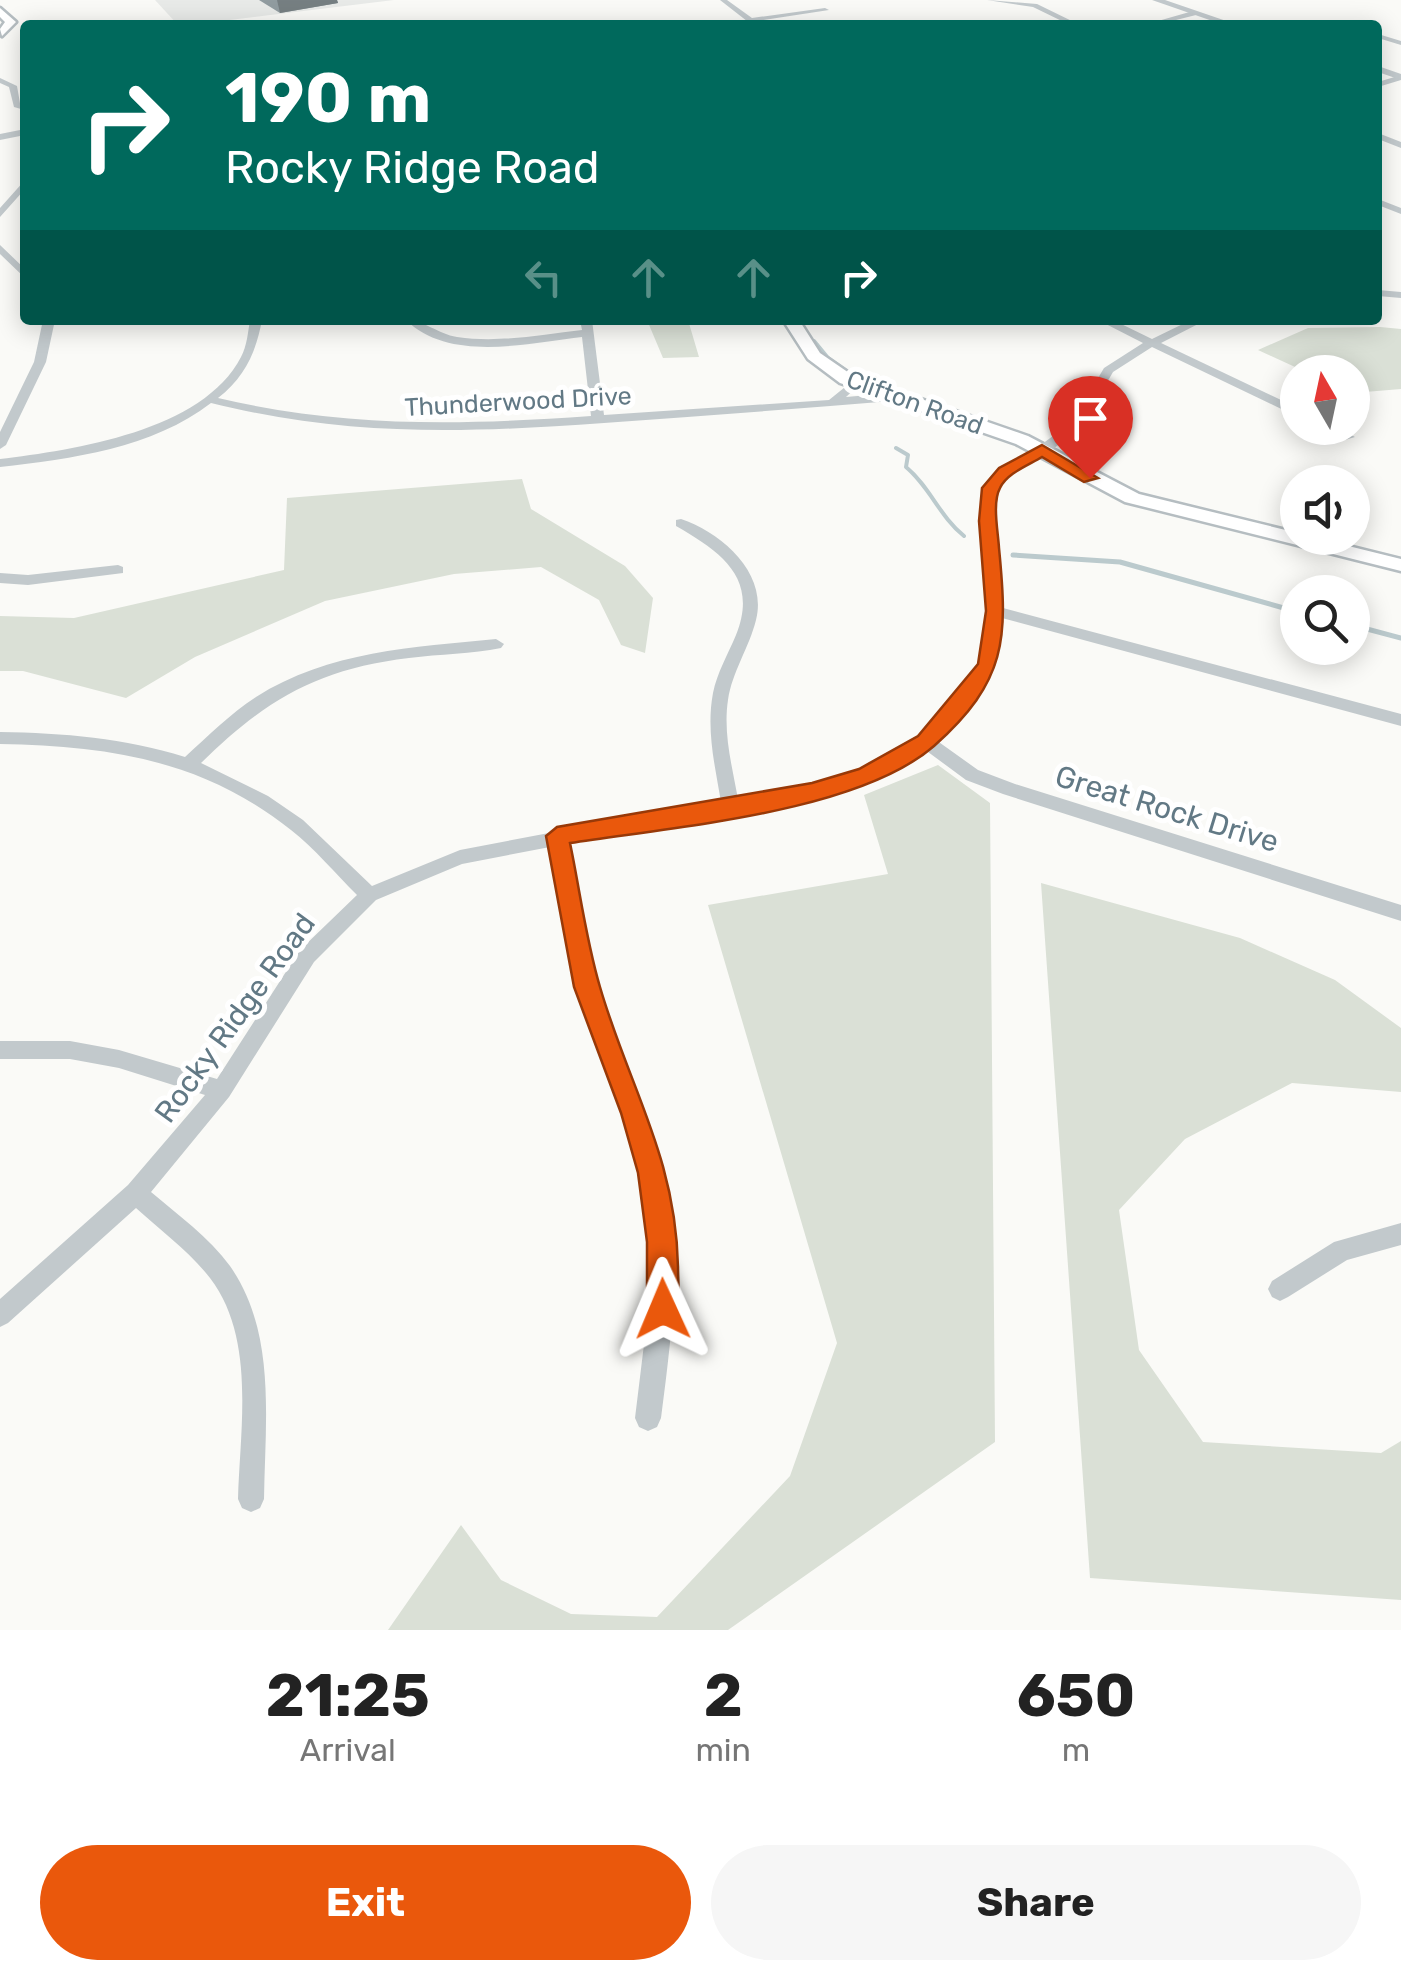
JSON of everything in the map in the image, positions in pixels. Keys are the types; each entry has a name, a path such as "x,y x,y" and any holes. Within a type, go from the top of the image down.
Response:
{"main road":[{"path":"0,11 11,22 5,34"},
{"name":"Clifton Road","path":"794,325 820,362 855,383 998,431 1149,504 1401,565"}],"street":[{"path":"722,0 750,20"},
{"path":"990,0 1035,5 1066,20"},
{"path":"1156,0 1216,20"},
{"path":"770,20 824,10"},
{"path":"1167,20 1193,13"},
{"path":"18,107 20,98"},
{"path":"0,214 20,190"},
{"path":"0,248 20,270"},
{"path":"0,445 40,362 48,325"},
{"path":"0,463 104,447 180,417 209,398 244,364 255,325"},
{"path":"417,325 423,332 454,341 587,327 598,420"},
{"path":"1114,325 1280,404"},
{"path":"1042,450 1088,410 1096,387 1108,370 1190,325"},
{"path":"832,402 855,383"},
{"name":"Thunderwood Drive","path":"209,398 294,419 397,430 598,420 892,397"},
{"name":"Rocky Ridge Road","path":"0,1315 136,1193 222,1090 307,956 369,895 460,857 557,836 797,796 866,776 925,742 988,665 996,611 988,521 990,488 1005,471 1042,450"},
{"path":"681,523 722,546 736,559 747,588 750,612 720,694 718,729 732,809"},
{"path":"0,578 28,580 118,570"},
{"path":"996,611 1401,720"},
{"path":"191,762 259,700 298,678 348,661 496,644"},
{"path":"0,738 71,738 135,747 191,762 254,794 300,827 369,895"},
{"name":"Great Rock Drive","path":"925,742 972,775 1009,789 1401,913"},
{"path":"557,836 587,987 652,1173 662,1242 663,1309 648,1418"},
{"path":"0,1050 70,1050 118,1059 222,1090"},
{"path":"136,1193 228,1284 244,1323 250,1373 251,1499"},
{"path":"1280,1289 1342,1250 1401,1234"}],"shaded area":[{"path":"155,0 394,0 230,20 173,20"},
{"path":"649,325 689,325 699,357 663,358"},
{"path":"1308,328 1401,329 1401,389 1370,392 1370,355 1280,355 1280,360 1258,350"},
{"path":"522,479 531,509 625,566 653,598 645,653 621,645 599,600 541,567 454,574 325,601 195,657 126,698 23,671 0,671 0,616 74,618 284,570 287,498"},
{"path":"938,765 990,803 995,1442 728,1630 388,1630 461,1525 501,1580 571,1614 657,1617 790,1476 837,1343 708,905 888,874 864,795"},
{"path":"1041,883 1240,938 1335,980 1401,1028 1401,1092 1292,1083 1185,1139 1119,1210 1139,1350 1203,1442 1381,1453 1401,1441 1401,1600 1090,1578"}],"waterway":[{"path":"814,341 828,358 856,378"},
{"path":"896,448 908,455 906,467 964,536"},
{"path":"1013,555 1120,562 1280,607"},
{"path":"1370,630 1401,638"}],"route":[{"path":"663,1309 662,1242 652,1173 587,987 557,836 732,809 812,792 866,776 925,742 988,665 996,611 988,521 990,488 1005,471 1042,450 1090,478"}]}
